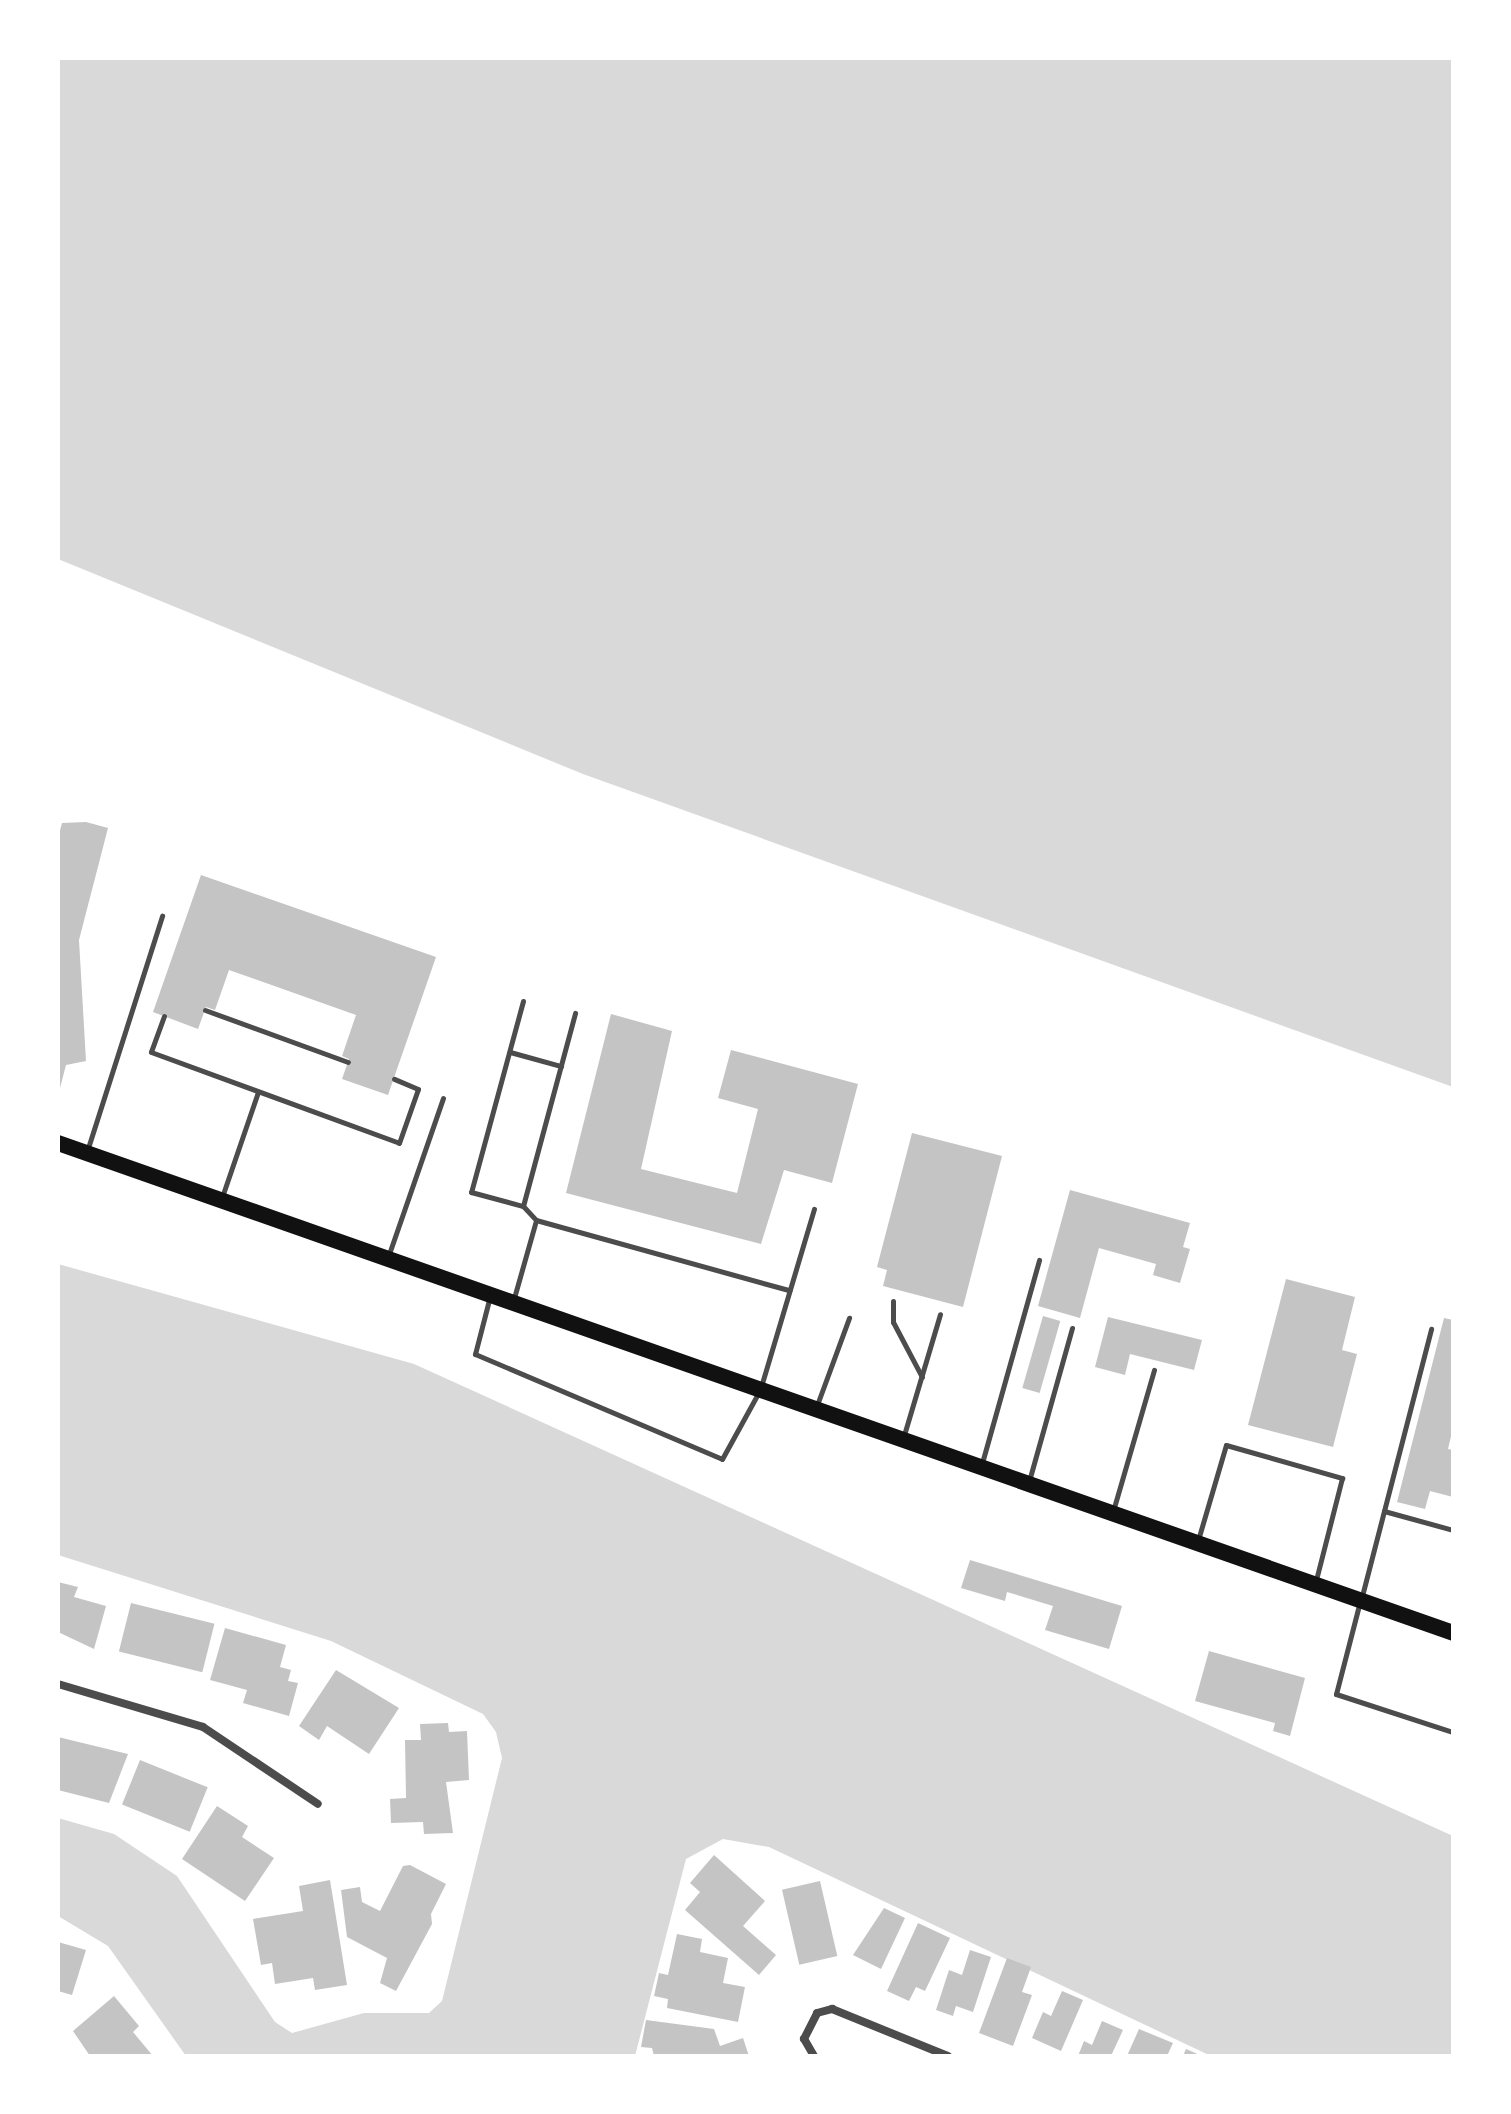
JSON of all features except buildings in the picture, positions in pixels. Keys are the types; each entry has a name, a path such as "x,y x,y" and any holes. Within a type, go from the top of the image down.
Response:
{"main road":[{"path":"58,1143 1453,1633"}],"street":[{"path":"58,1684 203,1727 318,1804"},
{"path":"814,2056 804,2039 817,2013 832,2009 948,2056"}],"lane":[{"path":"86,1153 162,916"},
{"path":"523,1001 471,1192 523,1206 536,1220 789,1290"},
{"path":"205,1010 348,1062"},
{"path":"523,1206 575,1013"},
{"path":"164,1016 151,1052 399,1143 418,1089 394,1079"},
{"path":"510,1052 561,1066"},
{"path":"221,1200 258,1092"},
{"path":"387,1259 443,1098"},
{"path":"491,1295 475,1354 722,1459 760,1390 814,1209"},
{"path":"513,1303 536,1220"},
{"path":"981,1467 1039,1260"},
{"path":"893,1301 893,1322 922,1378"},
{"path":"903,1440 940,1314"},
{"path":"815,1409 849,1318"},
{"path":"1028,1484 1072,1328"},
{"path":"1431,1329 1336,1694 1453,1732"},
{"path":"1112,1514 1154,1370"},
{"path":"1197,1544 1226,1445 1342,1478 1315,1585"},
{"path":"1384,1511 1453,1530"}],"shaded area":[{"path":"58,58 1453,58 1453,1087 583,774 58,559"},
{"path":"58,1264 414,1364 1453,1836 1453,2056 1211,2056 769,1847 723,1839 686,1859 635,2056 186,2056 108,1946 58,1916 58,1818 114,1834 177,1876 275,2022 292,2033 364,2013 429,2013 442,2001 502,1758 496,1732 483,1714 331,1641 58,1555"}]}
